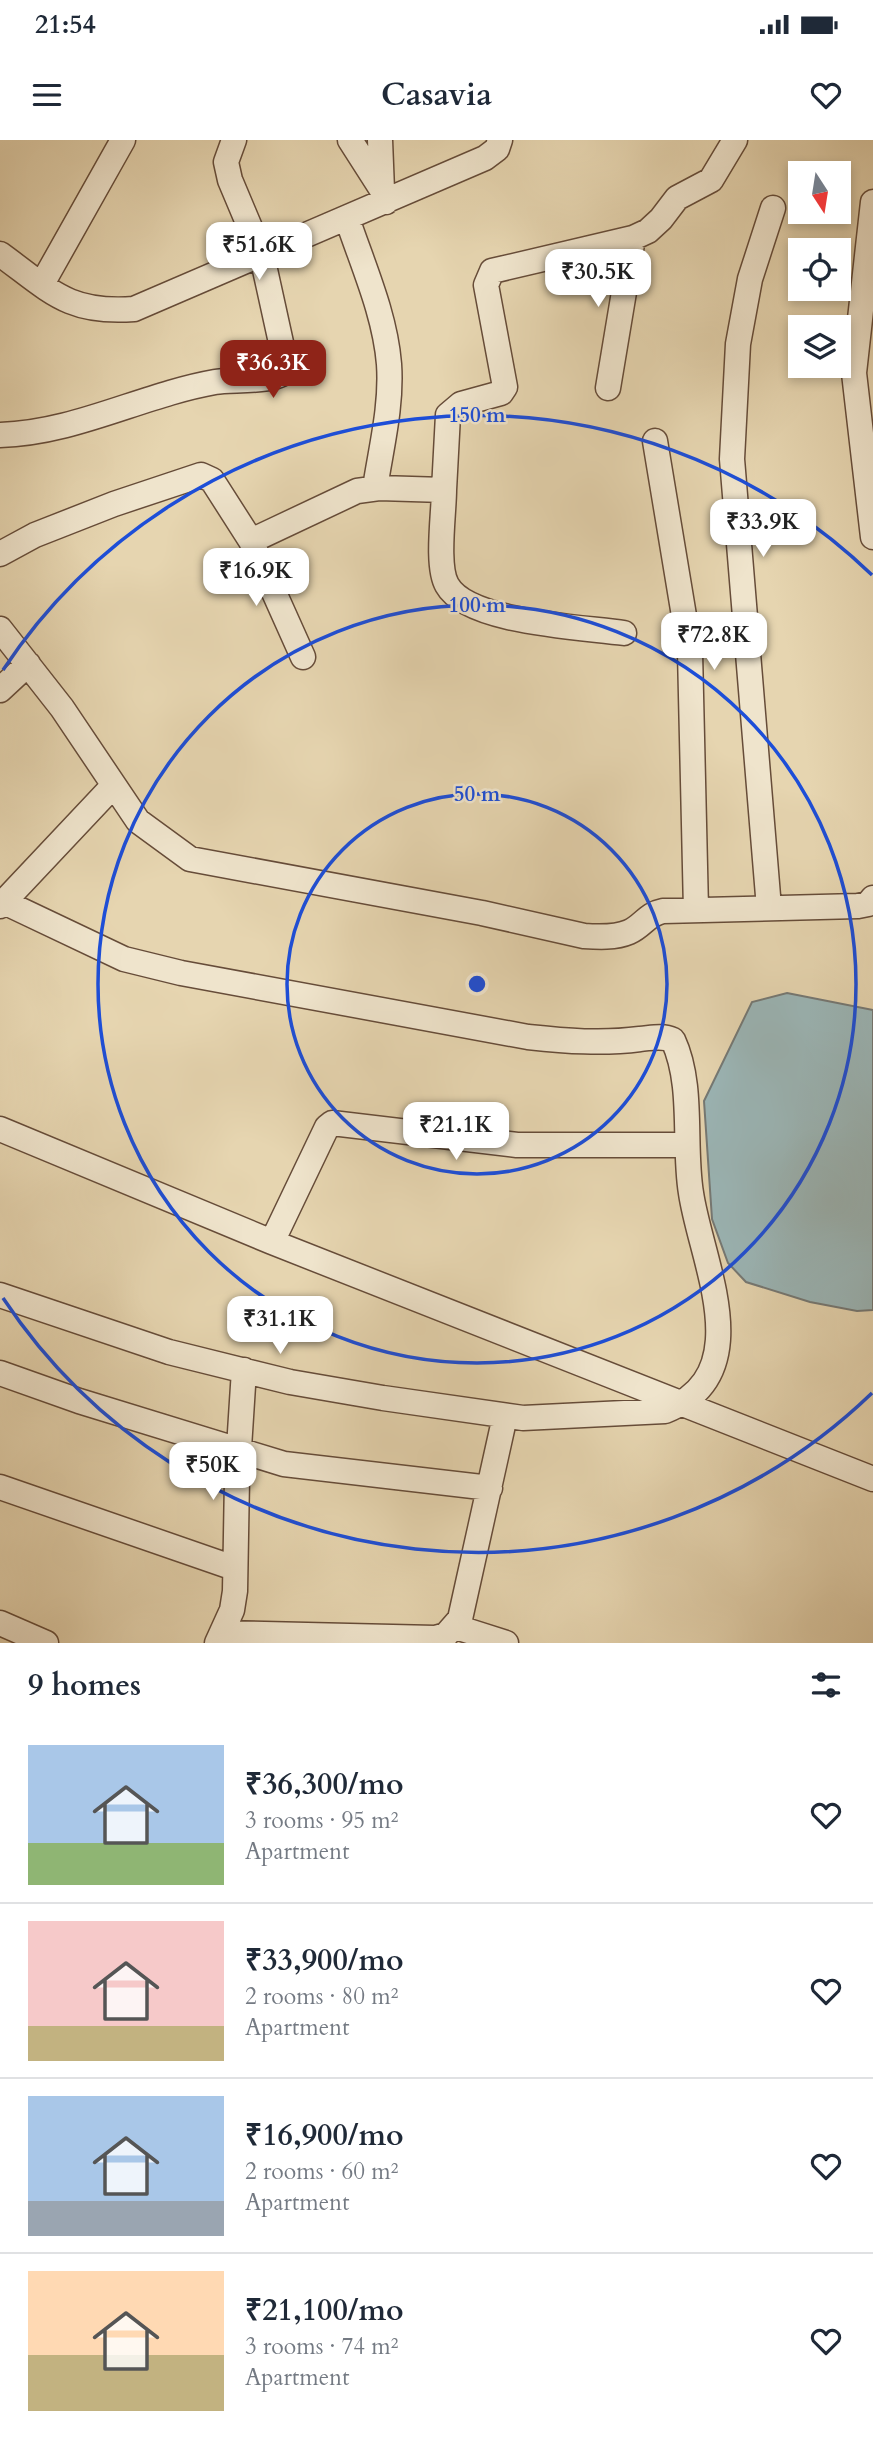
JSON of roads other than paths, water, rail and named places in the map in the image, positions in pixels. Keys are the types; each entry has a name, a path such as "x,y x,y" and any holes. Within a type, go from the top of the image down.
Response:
{"street":[{"path":"42,284 123,140"},
{"path":"0,435 60,426 216,382 284,375 288,363 262,256 230,180 226,162 234,140"},
{"path":"350,140 384,196"},
{"path":"380,140 384,196"},
{"path":"0,254 78,306 104,311 134,309 347,218 384,196 485,158 497,149 500,140"},
{"path":"624,633 490,613 455,597 443,572 448,415 461,404 501,393 505,387 486,285 488,275 492,271 633,238 648,231 677,198 711,180 735,140"},
{"path":"873,202 854,373 870,485 873,537"},
{"path":"769,908 732,459 738,344 750,279 773,208"},
{"path":"347,218 384,332 389,365 389,402 375,488"},
{"path":"608,388 633,238"},
{"path":"655,441 690,652 696,910"},
{"path":"0,554 35,535 114,503 201,475 212,480 251,541 303,657"},
{"path":"251,541 335,500 375,488 444,489"},
{"path":"0,629 62,708 138,821 159,839 190,859 482,913 584,936 629,932 653,912 858,906 868,904 873,898"},
{"path":"0,690 28,664"},
{"path":"0,1295 169,1352 244,1370 369,1396 505,1416 561,1418 665,1411 687,1403 699,1389 710,1368 720,1322 718,1302 691,1194 684,1093 673,1040 667,1037 615,1043 528,1037 181,973 124,959 2,904 113,786"},
{"path":"272,1241 327,1127 332,1123 517,1145 686,1145"},
{"path":"0,1129 272,1241 554,1354 687,1403 873,1479"},
{"path":"244,1370 232,1610 219,1638 435,1638 456,1627 505,1416"},
{"path":"0,1373 238,1452 295,1465 489,1488"},
{"path":"0,1488 234,1568"},
{"path":"0,1623 46,1643"},
{"path":"456,1627 506,1643"}],"water":[{"path":"787,993 873,1010 873,1310 857,1311 810,1302 746,1282 728,1263 712,1219 704,1101 752,1002"}]}
